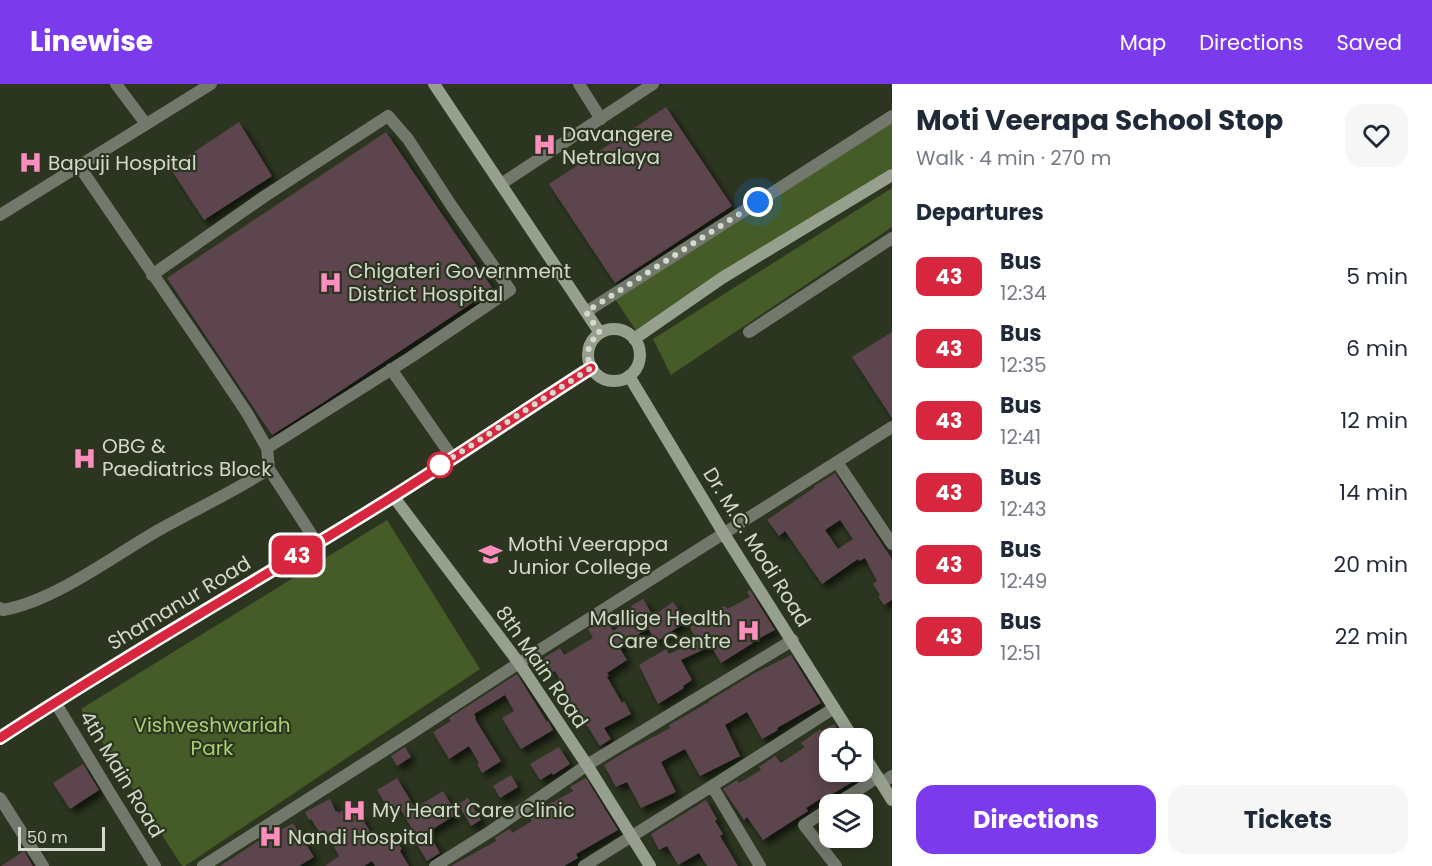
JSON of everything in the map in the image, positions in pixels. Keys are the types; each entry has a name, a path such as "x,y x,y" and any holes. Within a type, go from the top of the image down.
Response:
{"street":[{"path":"116,84 146,124"},
{"path":"0,215 211,84"},
{"path":"434,84 600,333"},
{"path":"579,84 601,118"},
{"path":"501,184 653,84"},
{"path":"152,275 265,196 388,116 408,139 510,290 267,448"},
{"path":"586,312 892,116"},
{"path":"79,166 235,396 267,448 269,469 317,543"},
{"path":"634,339 722,278 892,175"},
{"path":"749,332 892,238"},
{"path":"610,329 625,331 638,346 639,359 634,371 624,379 610,381 603,379 591,368 587,355 588,348 600,333 610,329"},
{"name":"Shamanur Road","path":"0,738 55,702 393,496 591,368"},
{"path":"391,369 452,457"},
{"name":"Dr. M.C. Modi Road","path":"629,376 724,534 847,728"},
{"path":"203,866 892,427"},
{"path":"837,462 892,544"},
{"path":"0,608 3,610 19,607 58,589 269,469"},
{"name":"8th Main Road","path":"393,496 519,663 587,765 650,866"},
{"path":"435,866 491,831 587,765 792,640"},
{"name":"4th Main Road","path":"55,702 155,866"},
{"path":"584,866 834,708"},
{"path":"873,766 884,779 892,800"},
{"path":"855,794 884,779"},
{"path":"712,786 760,866"},
{"path":"0,798 43,866"},
{"path":"819,815 804,825 819,844"},
{"path":"822,848 836,866"}],"green space":[{"path":"892,120 892,172 637,332 615,299"},
{"path":"892,188 892,227 671,375 653,339"},
{"name":"Vishveshwariah Park","path":"387,520 480,669 182,866 81,709"}],"building":[{"path":"666,107 732,206 615,283 549,184"},
{"path":"239,122 272,176 204,220 170,168"},
{"name":"Chigateri Government District Hospital","path":"386,132 493,289 272,435 167,278"},
{"path":"892,332 892,418 852,357"},
{"path":"835,473 892,559 892,600 884,605 878,596 880,595 873,584 877,581 865,558 859,561 858,559 822,584 785,531 779,536 767,520","holes":["840,520 853,539 838,549 825,530"]},
{"path":"750,590 775,630 721,663 711,646 681,660 692,680 683,686 684,688 658,704 639,665 666,649 669,654 697,641 690,627 713,614 712,612 725,606 727,609 750,597 747,592"},
{"path":"643,599 653,616 673,602 687,621 656,642 648,628 619,647 627,660 607,673 609,676 607,677 631,714 604,728 611,739 600,746 577,710 574,712 565,692 567,691 544,658 560,648 564,655 593,638 588,629 606,619 613,631 636,616 631,606"},
{"path":"791,655 821,703 762,739 747,712 725,725 740,756 700,776 685,749 661,762 676,792 641,808 627,782 616,787 604,765 670,728 669,725 753,674"},
{"path":"517,674 553,730 521,749 502,718 514,711 505,695 474,714 501,761 482,773 469,746 449,759 433,732 451,721 449,718"},
{"path":"819,730 819,782 853,782 832,794 819,794 819,800 806,808 808,811 763,840 747,817 744,820 723,789 761,770 759,767 775,756 781,763 805,747 801,743"},
{"path":"405,747 411,757 397,766 391,756"},
{"path":"559,747 570,764 540,780 530,764"},
{"path":"83,764 99,790 70,809 53,783"},
{"path":"511,775 518,787 500,798 493,786"},
{"path":"397,778 415,808 443,791 457,814 428,832 440,853 427,861 412,836 415,834 398,805 389,810 377,790"},
{"path":"586,778 618,830 576,854 578,858 564,866 451,866 496,841 495,838 506,831 510,829 512,833 532,821 529,815 573,791 570,787"},
{"path":"468,798 481,820 471,826 458,804"},
{"path":"330,799 336,812 339,813 353,804 376,841 391,831 409,866 375,866 372,861 364,866 325,866 339,856 325,830 320,833 305,812"},
{"path":"706,800 723,834 720,836 738,866 707,866 699,853 678,865 667,846 659,850 651,834"},
{"path":"293,823 314,857 299,866 220,866 275,830 276,833"},
{"path":"24,851 33,866 1,866"}],"bus line":[{"name":"43","path":"0,738 159,637 387,500 591,368"}],"place":[{"name":"Davangere Netralaya","path":"544,145"},
{"name":"Bapuji Hospital","path":"30,163"},
{"name":"Chigateri Government District Hospital","path":"330,283"},
{"name":"OBG & Paediatrics Block","path":"84,458"},
{"name":"Mothi Veerappa Junior College","path":"490,555"},
{"name":"Mallige Health Care Centre","path":"749,630"},
{"name":"My Heart Care Clinic","path":"354,810"},
{"name":"Nandi Hospital","path":"270,837"}],"route":[{"path":"440,465 433,470 591,368 588,362 588,348 600,333 586,312 758,202"}]}
